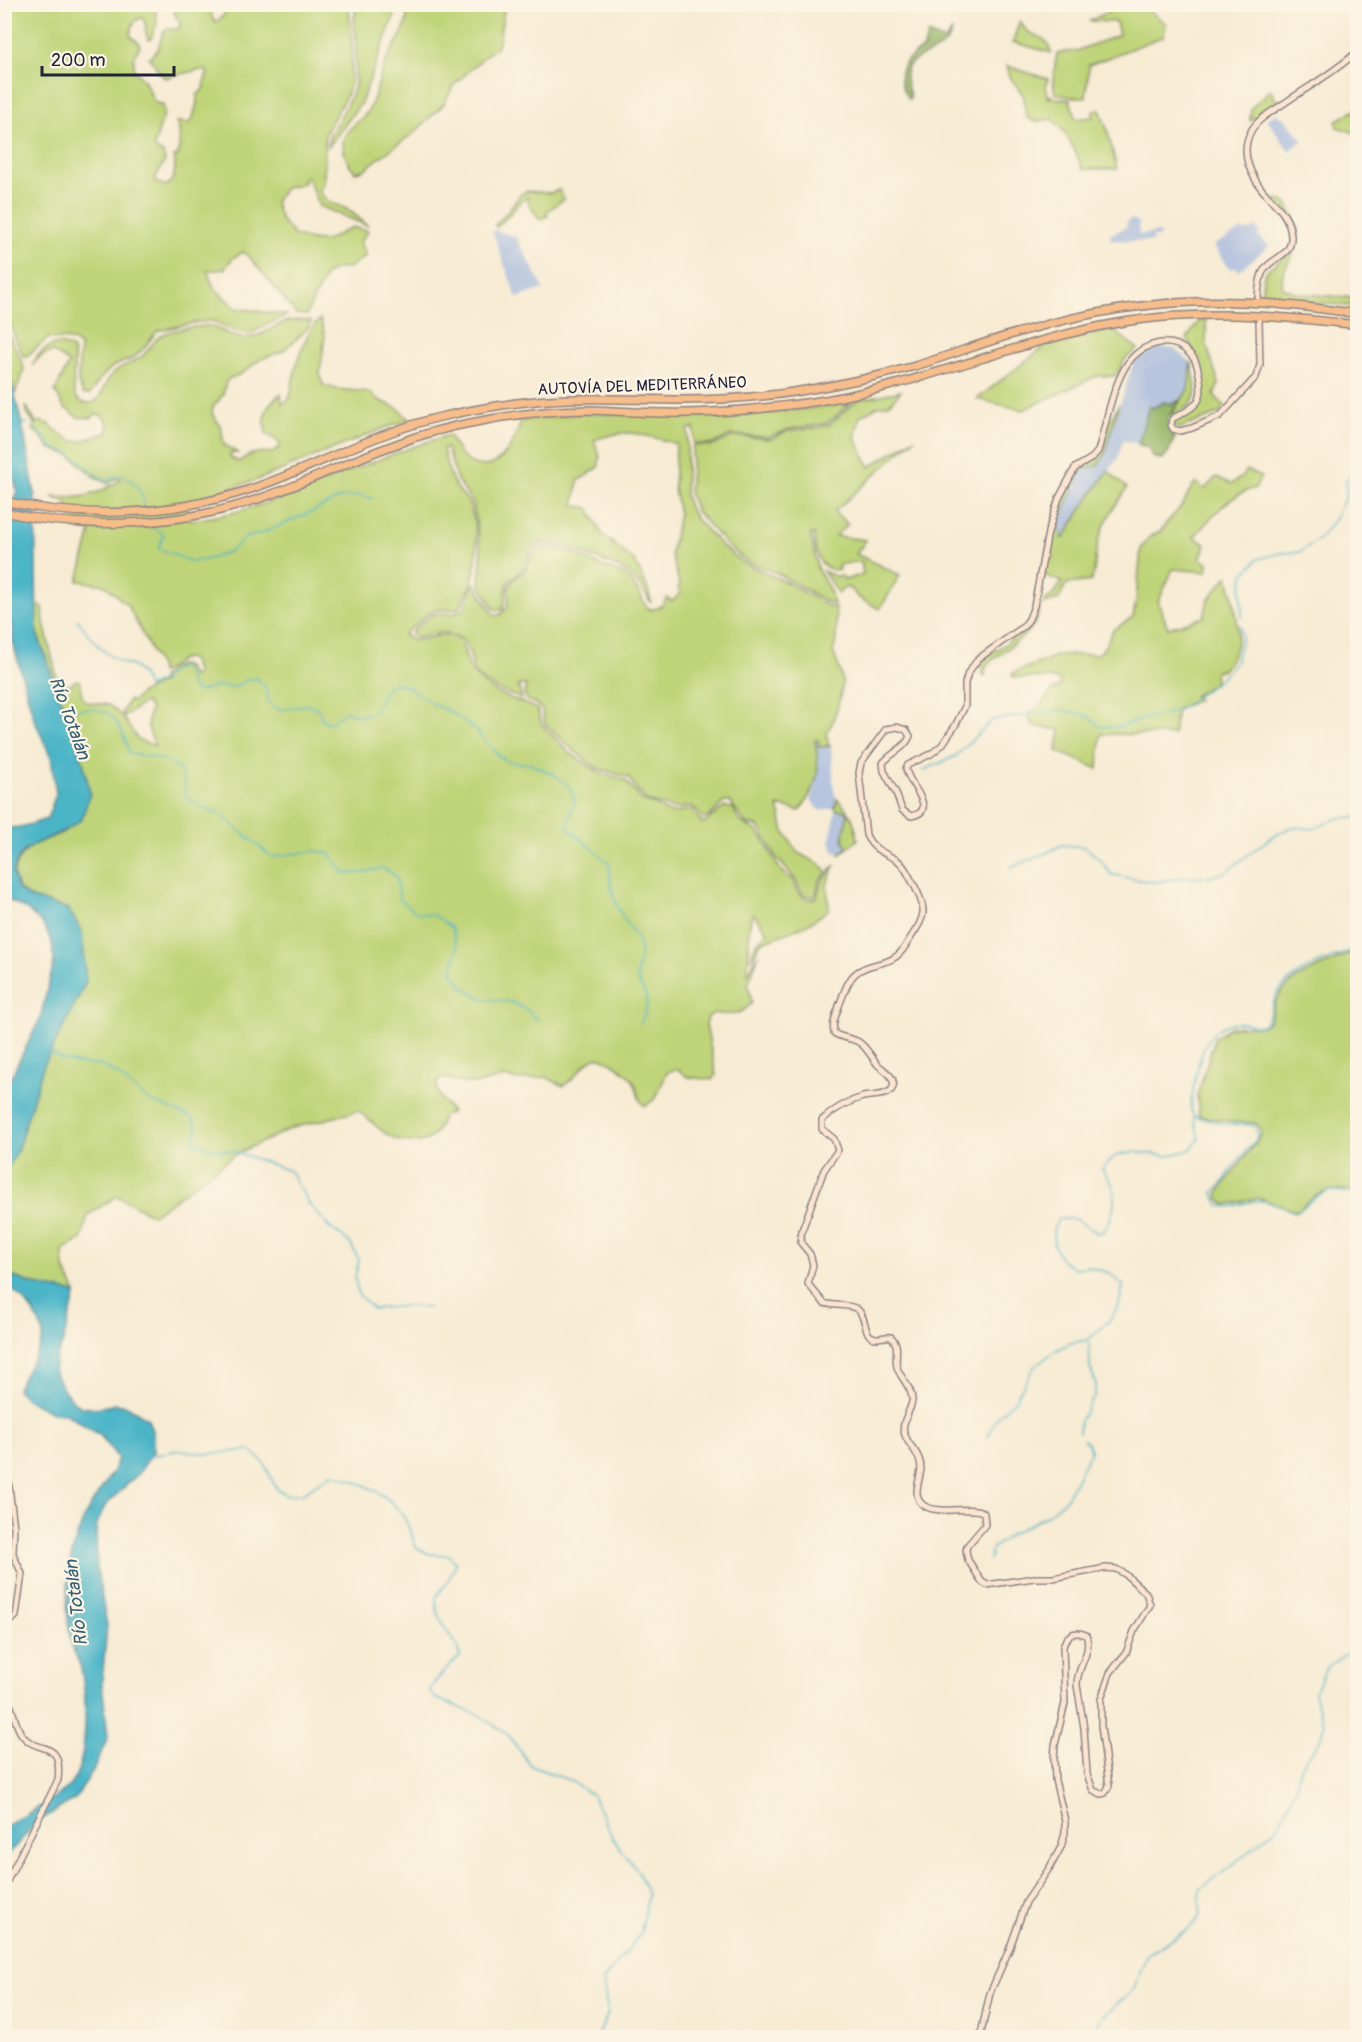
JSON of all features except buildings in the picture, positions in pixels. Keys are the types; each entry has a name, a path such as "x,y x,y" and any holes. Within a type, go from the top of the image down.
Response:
{"highway":[{"name":"AUTOVÍA DEL MEDITERRÁNEO","path":"4,501 62,510 108,512 188,505 254,488 385,434 435,418 478,409 545,400 590,398 684,400 733,398 804,390 869,378 1028,329 1100,313 1169,304 1237,302 1281,304 1358,314"},
{"name":"AUTOVÍA DEL MEDITERRÁNEO","path":"4,512 58,521 106,523 150,521 220,511 258,500 394,444 481,420 544,412 589,410 688,413 814,401 889,386 1030,343 1104,325 1172,316 1282,316 1358,325"}],"main road":[{"path":"1258,297 1264,269 1285,254 1290,247 1291,237 1283,212 1255,180 1245,155 1251,130 1257,123 1358,51"},
{"path":"980,2037 990,1993 1009,1950 1026,1902 1050,1868 1061,1847 1065,1833 1065,1821 1055,1780 1054,1759 1065,1703 1063,1647 1065,1640 1076,1632 1086,1635 1088,1639 1088,1648 1077,1685 1084,1728 1087,1774 1093,1790 1101,1794 1105,1793 1109,1786 1100,1712 1104,1686 1110,1673 1126,1653 1134,1631 1150,1605 1146,1593 1116,1569 1106,1568 1053,1578 1035,1578 995,1585 982,1582 968,1560 966,1551 967,1546 985,1525 984,1513 977,1509 954,1512 932,1507 922,1504 919,1498 917,1487 921,1467 919,1456 906,1438 903,1426 912,1400 896,1364 896,1341 891,1337 870,1336 864,1317 856,1308 824,1303 808,1284 813,1265 810,1254 801,1243 801,1233 824,1170 838,1150 834,1138 822,1129 822,1120 828,1114 852,1101 886,1093 891,1091 893,1086 893,1080 861,1043 839,1036 834,1032 833,1022 851,978 862,969 893,960 901,954 924,911 923,901 905,868 900,862 877,851 870,844 866,835 859,773 861,763 886,729 897,727 906,730 910,736 908,742 889,755 883,763 902,810 911,816 920,813 923,800 908,776 906,768 942,745 956,726 965,706 965,683 968,673 978,659 1016,632 1029,619 1034,606 1048,532 1059,498 1075,468 1092,458 1098,451 1117,387 1129,362 1145,348 1159,343 1178,345 1191,354 1197,364 1200,397 1197,403 1172,419 1171,425 1173,429 1180,431 1192,428 1220,416 1256,377 1260,365 1259,320"},
{"path":"4,1465 7,1470 14,1527 13,1554 22,1574 16,1616 4,1628"},
{"path":"4,1696 13,1710 17,1728 23,1737 53,1751 60,1764 58,1780 4,1887"}],"shaded area":[{"path":"1278,113 1278,117 1283,117 1303,140 1289,151 1267,119"},
{"path":"1134,219 1140,224 1138,226 1139,235 1159,232 1160,237 1152,237 1153,242 1111,240 1110,235 1126,227 1128,220"},
{"path":"1256,227 1261,232 1258,235 1269,246 1238,271 1236,267 1231,270 1214,245 1243,229 1245,232"},
{"path":"492,231 516,237 544,289 517,298"},
{"path":"1160,347 1175,349 1191,362 1188,390 1180,400 1169,405 1160,403 1153,408 1142,428 1138,444 1123,440 1118,458 1082,508 1063,540 1057,525 1081,470 1098,465 1104,457 1133,363 1146,353"},
{"path":"818,739 820,747 831,746 834,791 837,799 835,808 820,811 810,799 816,784 819,764 815,740"},
{"path":"836,810 848,811 843,840 847,847 835,853 830,841"}],"green space":[{"path":"286,4 290,6 293,4 349,5 352,46 351,81 346,96 325,134 324,184 320,187 326,200 343,207 368,226 319,206 307,176 304,183 285,188 275,202 281,220 294,235 309,240 326,241 352,227 368,231 360,242 366,256 348,268 336,269 326,274 306,315 296,314 243,252 233,258 224,269 207,271 214,288 236,308 287,315 249,334 235,331 213,321 197,322 157,331 133,358 112,367 90,394 83,394 78,382 80,346 71,340 48,338 27,356 23,356 5,313 5,5 155,5 157,23 151,39 147,37 143,18 135,21 130,35 140,46 134,57 134,70 144,80 154,101 163,104 164,114 154,146 163,153 165,161 155,182 166,186 173,177 174,157 178,156 180,134 176,122 192,121 197,96 205,87 204,82 208,73 198,70 165,78 149,58 158,49 163,33 167,29 179,29 180,23 174,13 177,5 213,5 211,15 215,22 231,5"},
{"path":"357,5 392,5 394,16 361,103 329,146 329,136 355,86 354,19"},
{"path":"404,5 505,5 498,46 455,84 443,105 414,133 364,170 355,172 345,155 344,138 371,105 385,63 406,24 407,14"},
{"path":"1123,5 1143,5 1166,24 1164,36 1089,65 1086,97 1069,97 1055,93 1053,80 1057,53 1076,51 1119,35 1116,22 1089,21"},
{"path":"1020,20 1025,29 1047,43 1051,53 1013,42"},
{"path":"952,30 949,39 943,45 913,61 908,67 906,80 911,98 908,99 901,83 904,64 923,49 928,34 945,41"},
{"path":"1007,66 1048,79 1046,85 1048,98 1050,98 1049,95 1070,100 1076,119 1093,117 1093,111 1100,110 1117,169 1083,169 1070,141 1057,124 1051,119 1035,122 1026,117 1024,96 1010,77"},
{"path":"1270,90 1279,104 1250,121 1251,108"},
{"path":"1357,109 1357,134 1337,127 1336,121"},
{"path":"559,190 564,199 546,212 548,216 540,219 529,205 528,197 496,227 495,224 521,194 527,191 550,193"},
{"path":"1277,199 1289,207 1297,228 1298,239 1284,271 1283,288 1301,294 1357,298 1357,307 1254,296 1254,293 1262,293 1264,276 1267,271 1286,256 1293,243 1291,227 1275,201"},
{"path":"320,319 325,335 320,373 323,385 336,389 369,392 377,399 399,409 409,420 257,480 187,501 190,520 222,515 283,497 449,435 465,459 485,466 502,458 514,441 521,421 583,413 683,417 781,412 850,403 823,424 789,429 769,437 730,435 713,444 694,444 694,428 688,429 685,495 696,519 723,547 742,562 788,583 828,606 835,607 836,636 833,651 841,673 842,685 835,715 827,731 828,745 831,746 819,747 818,740 815,740 818,769 811,793 800,811 778,806 784,832 795,849 798,853 820,864 827,872 819,881 816,894 812,897 801,892 795,879 776,857 761,830 757,826 746,824 730,802 724,802 704,819 691,806 677,809 646,801 628,777 597,768 545,724 542,710 527,700 524,694 526,685 518,685 522,699 496,688 479,677 473,669 470,653 460,638 454,634 440,632 415,637 411,634 416,627 432,615 453,614 463,609 474,583 494,615 499,615 508,605 511,583 526,568 539,546 565,550 626,576 634,584 648,608 659,607 667,598 672,601 680,594 671,553 679,514 674,489 676,444 635,433 617,434 594,440 600,457 598,468 578,481 574,505 589,508 602,534 635,562 648,589 651,603 638,583 628,573 569,549 539,543 531,549 525,566 508,582 503,610 494,609 480,585 481,552 473,503 457,480 447,448 443,449 452,479 467,500 472,514 477,543 474,572 465,598 458,609 438,610 428,614 404,634 414,640 447,635 458,640 472,672 478,679 493,690 537,709 542,725 571,754 599,772 625,780 643,801 667,812 675,813 692,809 702,823 724,807 733,808 739,821 757,831 762,837 780,869 794,882 798,892 806,899 812,900 817,897 821,882 835,865 827,884 829,909 804,926 760,943 752,960 756,944 768,933 753,913 750,925 747,974 759,954 748,984 752,1003 739,1012 714,1013 708,1017 706,1025 716,1075 712,1080 688,1077 677,1069 667,1072 656,1098 645,1106 640,1101 631,1078 616,1065 599,1058 586,1064 572,1080 563,1086 546,1077 518,1080 505,1077 477,1084 441,1077 437,1086 438,1091 452,1112 443,1116 436,1133 428,1139 417,1142 391,1137 358,1111 292,1128 236,1154 153,1215 117,1196 88,1215 81,1240 63,1250 64,1268 76,1293 36,1285 5,1274 5,1174 17,1151 43,1067 80,994 68,909 28,896 20,890 14,876 17,862 27,850 68,829 90,793 82,758 37,633 36,605 43,607 44,623 59,687 67,684 69,686 76,680 80,681 82,697 87,702 109,705 122,716 138,740 155,746 148,724 151,709 145,702 124,716 122,712 129,700 133,702 140,694 162,682 161,678 178,665 185,666 192,676 197,674 189,658 181,660 160,673 159,666 128,606 105,585 78,581 91,531 75,529 66,502 52,497 88,495 104,490 121,480 117,478 108,484 93,476 70,455 49,448 41,436 32,429 35,425 28,415 26,406 36,423 41,421 46,425 48,423 70,440 81,441 107,433 109,425 102,415 95,414 92,418 77,417 65,409 55,391 69,363 53,352 41,356 32,366 38,355 51,346 66,346 72,349 76,397 81,402 91,403 99,397 113,373 141,357 157,338 164,334 208,326 236,337 247,338 259,335 288,321 311,321 308,328 283,351 261,359 241,374 230,378 226,382 223,395 213,407 212,413 221,427 224,445 238,453 231,453 230,457 239,462 254,454 272,453 280,447 279,442 266,433 266,411 271,402 281,394 282,404 290,398 293,378 303,345"},
{"path":"1200,320 1206,320 1206,343 1219,384 1214,395 1224,406 1218,414 1178,429 1173,423 1176,419 1200,402 1200,369 1187,338"},
{"path":"4,325 24,370 15,394 5,364"},
{"path":"1113,330 1138,349 1126,358 1115,376 1097,376 1023,410 977,399 1048,344"},
{"path":"1191,362 1196,388 1193,401 1171,415 1188,390"},
{"path":"901,391 889,404 878,406 860,416 855,438 870,467 915,438 834,512 848,524 835,536 866,540 856,554 900,575 880,609 861,599 848,588 838,594 823,571 837,577 842,576 845,580 863,574 861,561 838,565 839,570 826,567 819,559 814,534 811,536 818,570 829,589 834,604 777,573 746,561 727,545 696,511 689,493 693,445 713,446 733,436 771,439 787,431 821,427 830,424 857,400"},
{"path":"1180,400 1168,418 1168,426 1175,437 1163,459 1155,458 1148,448 1138,444 1149,406 1153,408 1164,402 1172,404"},
{"path":"1119,404 1104,457 1098,465 1081,470 1058,525 1063,539 1108,471 1127,488 1100,535 1091,581 1066,584 1059,599 1043,605 1062,582 1042,574 1058,507 1077,469 1098,458 1110,421"},
{"path":"1247,470 1261,477 1255,488 1229,501 1194,537 1206,544 1200,559 1208,563 1207,572 1173,569 1158,602 1168,628 1204,617 1208,600 1228,575 1236,612 1238,636 1231,659 1223,670 1216,671 1214,684 1194,696 1198,700 1177,709 1173,735 1101,734 1098,769 1057,751 1060,730 1036,726 1028,716 1052,691 1060,686 1060,681 1049,678 1012,676 1013,673 1059,655 1099,654 1113,630 1133,617 1141,549 1149,537 1161,531 1183,504 1196,483 1205,489 1216,477 1231,484 1242,477"},
{"path":"1038,594 1039,614 1031,629 986,665 985,676 983,675 980,662 1026,628 1035,615"},
{"path":"837,799 848,811 836,810"},
{"path":"848,811 854,822 858,840 839,855 847,847 843,840"},
{"path":"1357,949 1357,1190 1339,1190 1319,1194 1299,1210 1292,1210 1258,1198 1225,1205 1218,1198 1219,1191 1256,1142 1261,1129 1255,1123 1199,1116 1197,1096 1215,1038 1230,1027 1263,1026 1270,1020 1274,1004 1292,982"}],"water":[{"path":"4,364 12,383 24,433 35,495 37,633 82,758 90,793 82,819 68,829 23,852 16,862 13,873 18,889 29,897 68,909 82,931 86,982 43,1067 17,1151 5,1174 5,1089 40,1019 54,962 52,942 42,923 26,909 5,898 5,827 20,827 47,819 56,794 51,757 34,719 13,642 5,585 5,519 17,491 5,442"},
{"name":"Río Totalán","path":"5,1274 36,1285 76,1293 54,1371 62,1388 76,1404 82,1407 97,1408 116,1404 127,1406 148,1419 153,1434 153,1452 139,1473 105,1506 96,1526 97,1570 107,1625 102,1683 108,1737 94,1769 75,1799 37,1822 5,1858 5,1827 65,1790 76,1775 81,1761 85,1712 81,1669 72,1646 69,1626 67,1600 70,1565 76,1538 83,1521 113,1471 118,1458 100,1435 66,1414 52,1413 26,1399 17,1389 40,1346 43,1335 34,1313 17,1293 5,1284"}],"waterway":[{"path":"19,422 27,424"},
{"path":"34,428 51,447 70,454 98,476 108,481 120,476 131,480 141,493 143,507"},
{"path":"1242,618 1241,590 1244,574 1258,559 1281,553 1300,552 1319,539 1335,519 1346,496 1346,480 1358,472"},
{"path":"150,525 164,535 158,548 192,562 229,552 245,538 314,511 339,498 360,495 373,499"},
{"path":"77,619 104,651 135,668 148,687 163,680 178,667 184,668 194,690 201,691 217,686 235,687 246,680 256,678 265,686 269,703 280,710 307,705 317,708 323,720 330,723 347,711 359,716 374,712 387,687 395,683 406,686 433,704 451,712 473,728 500,757 509,762 531,764 555,775 570,788 575,800 567,827 610,864 614,898 638,941 640,954 637,977 647,1002 640,1024"},
{"path":"924,770 956,756 992,720 1062,710 1086,715 1101,727 1118,727 1177,711 1220,679 1235,663 1242,638 1240,626"},
{"name":"Río Totalán","path":"65,712 91,709 109,714 121,729 129,753 166,761 179,769 185,783 185,796 199,806 219,813 272,857 314,851 329,853 344,873 361,873 383,868 396,876 400,900 417,913 434,915 452,928 457,948 452,971 463,987 484,999 511,1002 527,1010 538,1020"},
{"path":"1011,867 1062,845 1085,847 1100,859 1111,874 1158,882 1177,878 1205,877 1224,873 1269,839 1291,827 1313,829 1339,818 1358,817"},
{"path":"1358,888 1356,891 1358,899"},
{"path":"1358,948 1304,971 1285,984 1278,992 1264,1024 1258,1026 1244,1023 1230,1024 1218,1029 1204,1049 1191,1102 1194,1116 1225,1124 1253,1125 1258,1132 1256,1140 1213,1193 1219,1205 1230,1207 1263,1201 1296,1212 1329,1191 1358,1192"},
{"path":"49,1052 63,1060 79,1064 100,1065 117,1074 148,1100 193,1118 197,1130 194,1142 211,1149 233,1151 290,1171 309,1204 329,1227 350,1243 359,1260 355,1278 358,1294 373,1309 407,1306 428,1308"},
{"path":"988,1436 997,1417 1015,1400 1034,1367 1070,1343 1088,1340 1109,1321 1119,1305 1123,1285 1109,1273 1089,1267 1075,1268 1063,1262 1054,1245 1053,1231 1058,1219 1075,1219 1097,1233 1104,1231 1112,1212 1114,1190 1102,1169 1115,1156 1135,1152 1168,1156 1190,1150 1199,1139 1194,1118"},
{"path":"1079,1432 1080,1421 1095,1395 1096,1384 1090,1367 1089,1342"},
{"path":"989,1560 993,1548 1011,1534 1046,1516 1065,1500 1091,1451 1089,1444 1083,1439"},
{"path":"150,1456 180,1450 208,1454 250,1450 264,1463 276,1488 287,1495 303,1493 332,1474 350,1479 376,1491 392,1502 407,1522 416,1548 430,1554 449,1555 456,1564 447,1583 436,1597 437,1611 444,1627 456,1644 460,1656 438,1678 430,1691 435,1698 479,1715 508,1735 531,1766 571,1781 593,1796 613,1839 639,1873 648,1895 641,1933 603,1981 608,2013 597,2038"},
{"path":"1092,2038 1096,2026 1104,2016 1134,1989 1147,1954 1188,1930 1200,1916 1200,1890 1278,1826 1295,1790 1300,1768 1320,1740 1324,1725 1314,1694 1327,1667 1358,1646"},
{"path":"4,2017 18,2038"}]}
